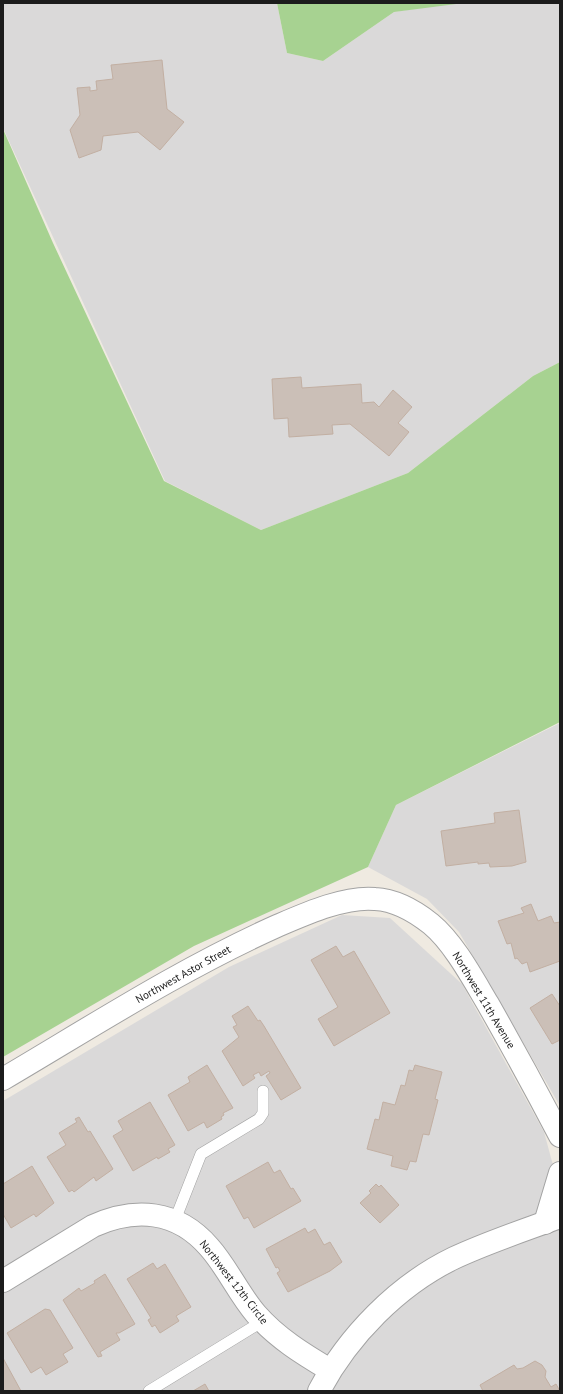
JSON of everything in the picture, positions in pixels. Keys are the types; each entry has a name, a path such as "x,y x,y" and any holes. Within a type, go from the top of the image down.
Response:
{"street":[{"name":"Northwest Astor Street","path":"3,1079 182,972 249,939 313,911 347,902 374,899"},
{"name":"Northwest 11th Avenue","path":"374,899 394,903 412,911 432,925 451,947 466,968 508,1038 560,1136"},
{"path":"320,1391 330,1370 357,1336 386,1305 433,1270 487,1244 553,1220 560,1173"},
{"name":"Northwest 12th Circle","path":"3,1281 93,1226 107,1220 121,1216 159,1215 175,1220 198,1236 209,1246 255,1313 263,1322 277,1335 305,1355 330,1370"}],"lane":[{"path":"175,1220 201,1154 259,1119 263,1113 263,1091"},
{"path":"149,1391 263,1322"}],"shaded area":[{"path":"3,3 277,3 287,53 323,61 394,12 451,3 560,3 560,362 533,376 408,473 261,530 165,481 3,128"},
{"path":"560,723 560,1106 459,932 427,899 368,867 396,805"},
{"path":"342,915 390,918 462,984 544,1132 560,1191 560,1391 3,1391 3,1101 229,967"}],"green space":[{"path":"277,3 464,3 394,12 323,61 287,53"},
{"path":"3,129 53,243 164,481 261,530 408,473 533,376 560,362 560,722 396,805 368,867 194,946 3,1057"}],"building":[{"path":"162,60 167,109 184,122 160,150 138,132 103,136 101,150 79,158 70,130 80,115 77,88 90,87 90,91 97,90 96,81 113,79 111,65"},
{"path":"301,377 302,388 361,384 362,403 374,402 379,407 393,390 412,407 398,423 409,432 389,456 350,424 332,425 333,434 289,437 288,418 274,419 272,379"},
{"path":"519,810 526,862 512,866 490,867 489,863 478,864 478,862 446,866 441,831 495,823 494,813"},
{"path":"531,904 538,921 551,916 554,923 560,922 560,961 530,972 527,962 522,964 517,958 515,959 511,943 507,944 498,921 524,913 521,908"},
{"path":"336,946 343,957 354,951 390,1013 334,1046 318,1019 338,1007 311,960"},
{"path":"552,994 560,1006 560,1040 552,1044 530,1008"},
{"path":"248,1006 258,1021 260,1020 264,1026 301,1088 281,1100 266,1076 270,1073 269,1071 261,1076 259,1072 253,1075 255,1078 243,1086 222,1051 239,1037 233,1027 237,1025 232,1016"},
{"path":"207,1065 233,1108 223,1113 224,1115 221,1117 222,1119 207,1128 204,1122 188,1131 168,1095 190,1082 188,1077"},
{"path":"415,1065 442,1072 435,1099 438,1100 429,1135 423,1134 416,1162 410,1161 407,1170 391,1166 393,1156 367,1149 375,1119 379,1120 383,1102 395,1105 401,1085 405,1086 409,1070 413,1071"},
{"path":"150,1102 175,1145 168,1149 170,1152 158,1159 157,1157 133,1171 113,1136 123,1130 118,1121"},
{"path":"79,1117 88,1132 90,1131 113,1169 96,1181 94,1177 74,1192 72,1190 69,1192 47,1157 66,1145 59,1133 77,1122 75,1119"},
{"path":"268,1162 274,1173 280,1170 291,1189 293,1188 301,1201 254,1228 248,1217 244,1219 226,1186"},
{"path":"32,1166 54,1203 36,1217 34,1214 11,1228 3,1214 3,1184"},
{"path":"376,1184 379,1187 381,1185 399,1205 380,1223 360,1203 371,1193 369,1191"},
{"path":"305,1228 308,1233 315,1229 324,1245 330,1242 342,1262 330,1271 288,1292 277,1273 280,1271 278,1267 276,1268 266,1249"},
{"path":"153,1263 157,1269 165,1264 191,1307 176,1316 179,1321 160,1333 155,1325 152,1327 148,1320 151,1318 127,1279"},
{"path":"105,1274 135,1324 119,1333 116,1333 120,1340 100,1352 102,1356 98,1357 63,1300 79,1288 81,1291 95,1283 94,1281"},
{"path":"45,1309 50,1310 73,1348 63,1354 68,1362 46,1375 41,1367 31,1373 7,1333"},
{"path":"3,1358 21,1391 3,1391"},
{"path":"535,1361 542,1365 546,1371 545,1377 551,1387 556,1384 560,1391 483,1391 480,1385 514,1365 517,1369 523,1368"},
{"path":"205,1384 209,1391 193,1391"}]}
